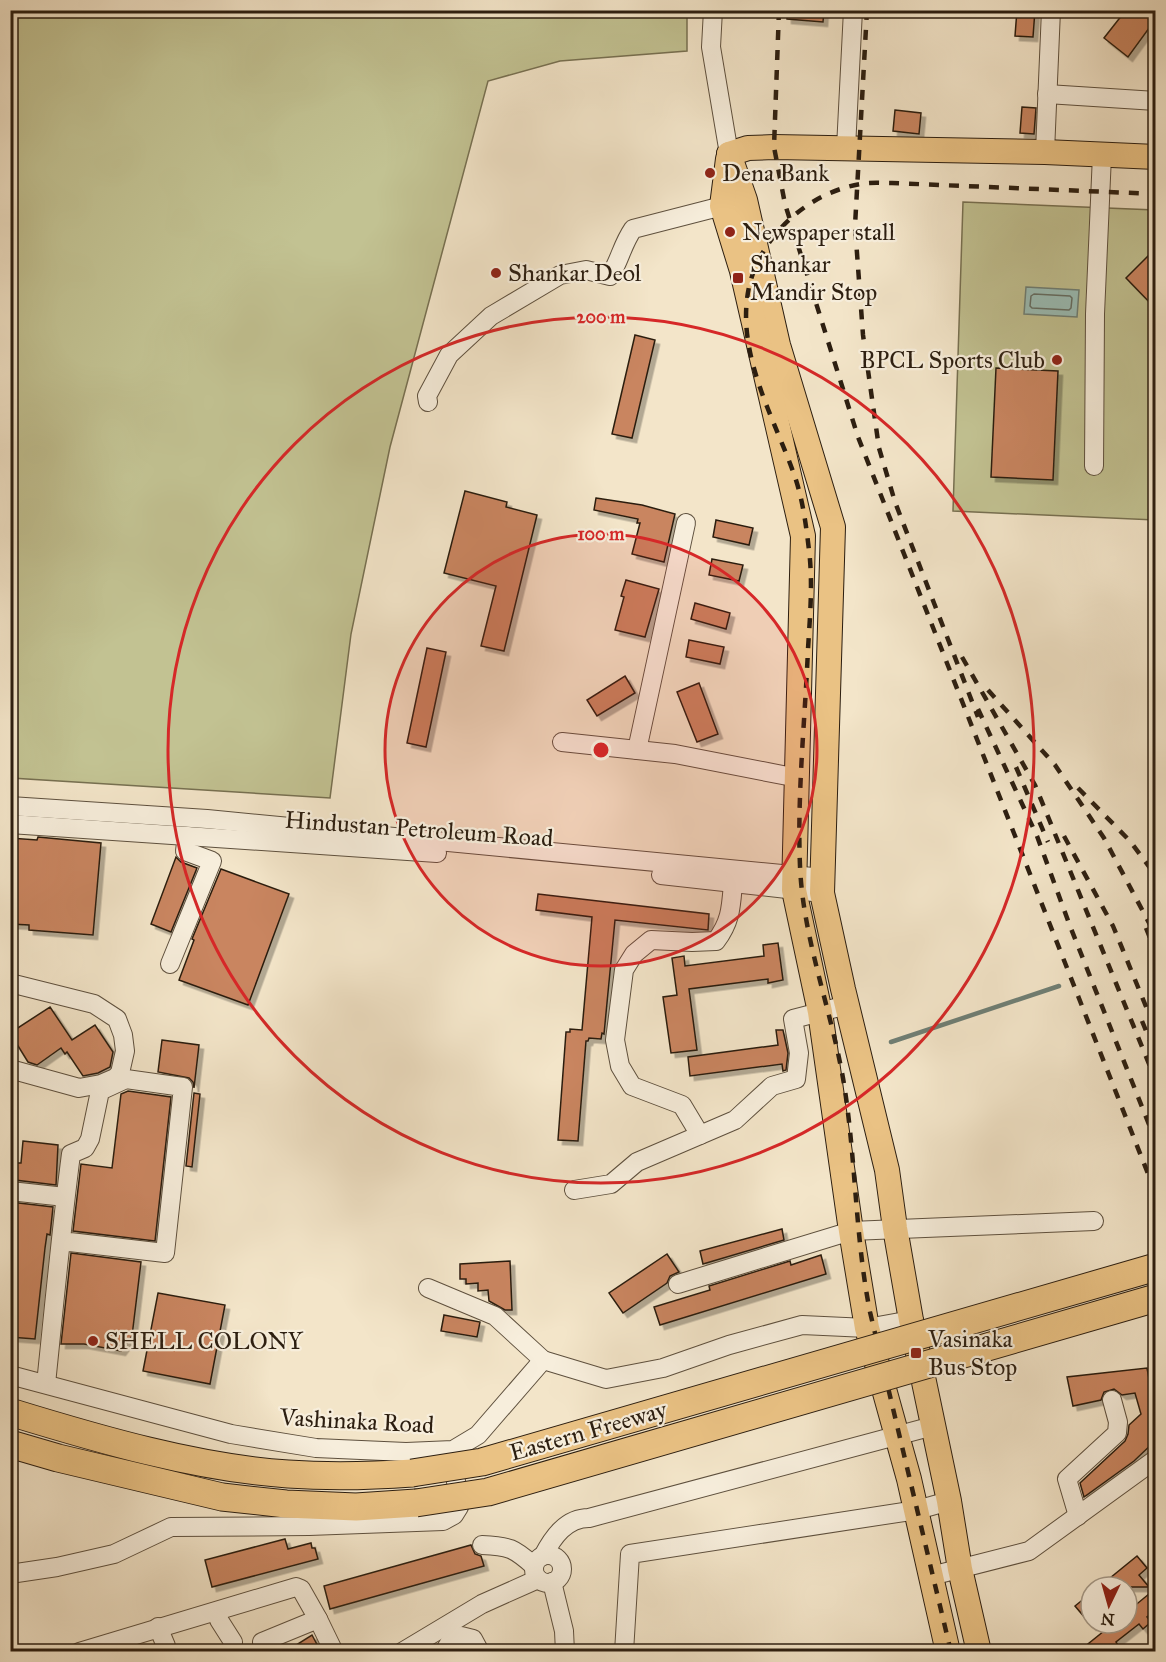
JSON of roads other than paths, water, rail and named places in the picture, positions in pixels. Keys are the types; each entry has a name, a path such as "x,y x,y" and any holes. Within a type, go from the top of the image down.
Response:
{"highway":[{"name":"Eastern Freeway","path":"10,1412 66,1429 227,1467 288,1474 356,1476 412,1473 482,1462 1155,1267"},
{"name":"Eastern Freeway","path":"10,1444 58,1458 222,1497 286,1504 356,1506 416,1503 489,1492 1155,1298"}],"main road":[{"path":"948,1652 909,1479 867,1328 820,1012 795,883 803,536 742,271 729,154 757,147 1045,152 1155,157"},
{"path":"733,203 833,528 823,885 847,1005 887,1170 911,1320 949,1502 976,1651"},
{"path":"909,1479 942,1471"}],"street":[{"path":"713,10 711,47 729,154"},
{"path":"846,148 853,10"},
{"path":"1045,152 1052,10"},
{"path":"1047,93 1155,101"},
{"path":"1094,466 1095,314 1102,155"},
{"path":"428,402 427,396 449,354 490,316 560,275 586,270 610,276 617,265 622,244 633,229 733,203"},
{"path":"637,750 686,523"},
{"path":"562,742 675,754 798,778"},
{"path":"10,806 207,819 795,883"},
{"name":"Hindustan Petroleum Road","path":"10,824 502,858 733,883 823,885"},
{"path":"170,964 212,861 185,851 187,836"},
{"path":"700,1135 682,1105 632,1086 620,1066 615,1040 624,970 634,954 651,940 716,941 731,914 733,883"},
{"path":"10,983 94,1004 117,1019 123,1035 125,1051 120,1073 115,1078 101,1084 79,1088 10,1068"},
{"path":"574,1190 611,1184 637,1162 735,1120 772,1086 796,1079 799,1053 793,1019 847,1005"},
{"path":"46,1384 65,1197 71,1154 85,1148 90,1139 100,1091 126,1079 183,1087 165,1253 61,1241"},
{"path":"10,1191 65,1197"},
{"path":"678,1284 851,1231 1094,1221"},
{"path":"428,1288 495,1316 543,1360 606,1379 663,1368 729,1345 802,1325 867,1328 911,1320"},
{"name":"Vashinaka Road","path":"10,1375 231,1434 305,1446 406,1452 453,1450 478,1435 543,1360"},
{"path":"1078,1516 1067,1479 1117,1432 1118,1422 1112,1400"},
{"path":"402,1652 545,1568 590,1518 933,1426"},
{"path":"10,1574 57,1567 114,1554 171,1527 309,1526 443,1521 454,1515 459,1507 453,1450"},
{"path":"931,1576 1029,1551 1155,1459"},
{"path":"624,1652 630,1554 916,1510 949,1502"},
{"path":"482,1545 506,1546 545,1568 564,1631 565,1652"},
{"path":"79,1652 296,1587 301,1589 318,1618 334,1652"},
{"path":"450,1644 482,1604"},
{"path":"262,1642 318,1618"},
{"path":"219,1620 233,1642 231,1652"},
{"path":"158,1627 164,1650"},
{"path":"450,1644 461,1636 473,1639 480,1652"}],"water":[{"path":"1026,287 1079,290 1077,317 1024,314"}],"waterway":[{"path":"891,1042 1059,986"}],"railway":[{"path":"779,10 774,147 785,204 858,437 1156,1194"},
{"path":"867,10 855,226 863,335 879,448 895,502 978,717"},
{"path":"951,1652 870,1312 861,1255 844,1084 806,921 802,894 800,812 810,612 810,562 798,486 752,360 747,336 746,312 749,287 764,250 790,219 823,196 861,184 892,183 1156,194"},
{"path":"962,657 1035,785 1156,1081"},
{"path":"988,690 1055,765 1104,838 1156,936"},
{"path":"978,709 1037,836 1070,926 1156,1142"},
{"path":"1016,767 1048,842"},
{"path":"1078,788 1130,841 1156,876"},
{"path":"1064,836 1113,926 1156,1031"},
{"path":"1146,928 1156,953"},
{"path":"1142,1021 1156,1055"}],"place":[{"name":"Dena Bank","path":"710,173"},
{"name":"Newspaper stall","path":"730,232"},
{"name":"Shankar Deol","path":"496,273"},
{"name":"Shankar Mandir Stop","path":"738,278"},
{"name":"BPCL Sports Club","path":"1057,360"},
{"name":"SHELL COLONY","path":"93,1341"},
{"name":"Vasinaka Bus Stop","path":"916,1353"}]}
